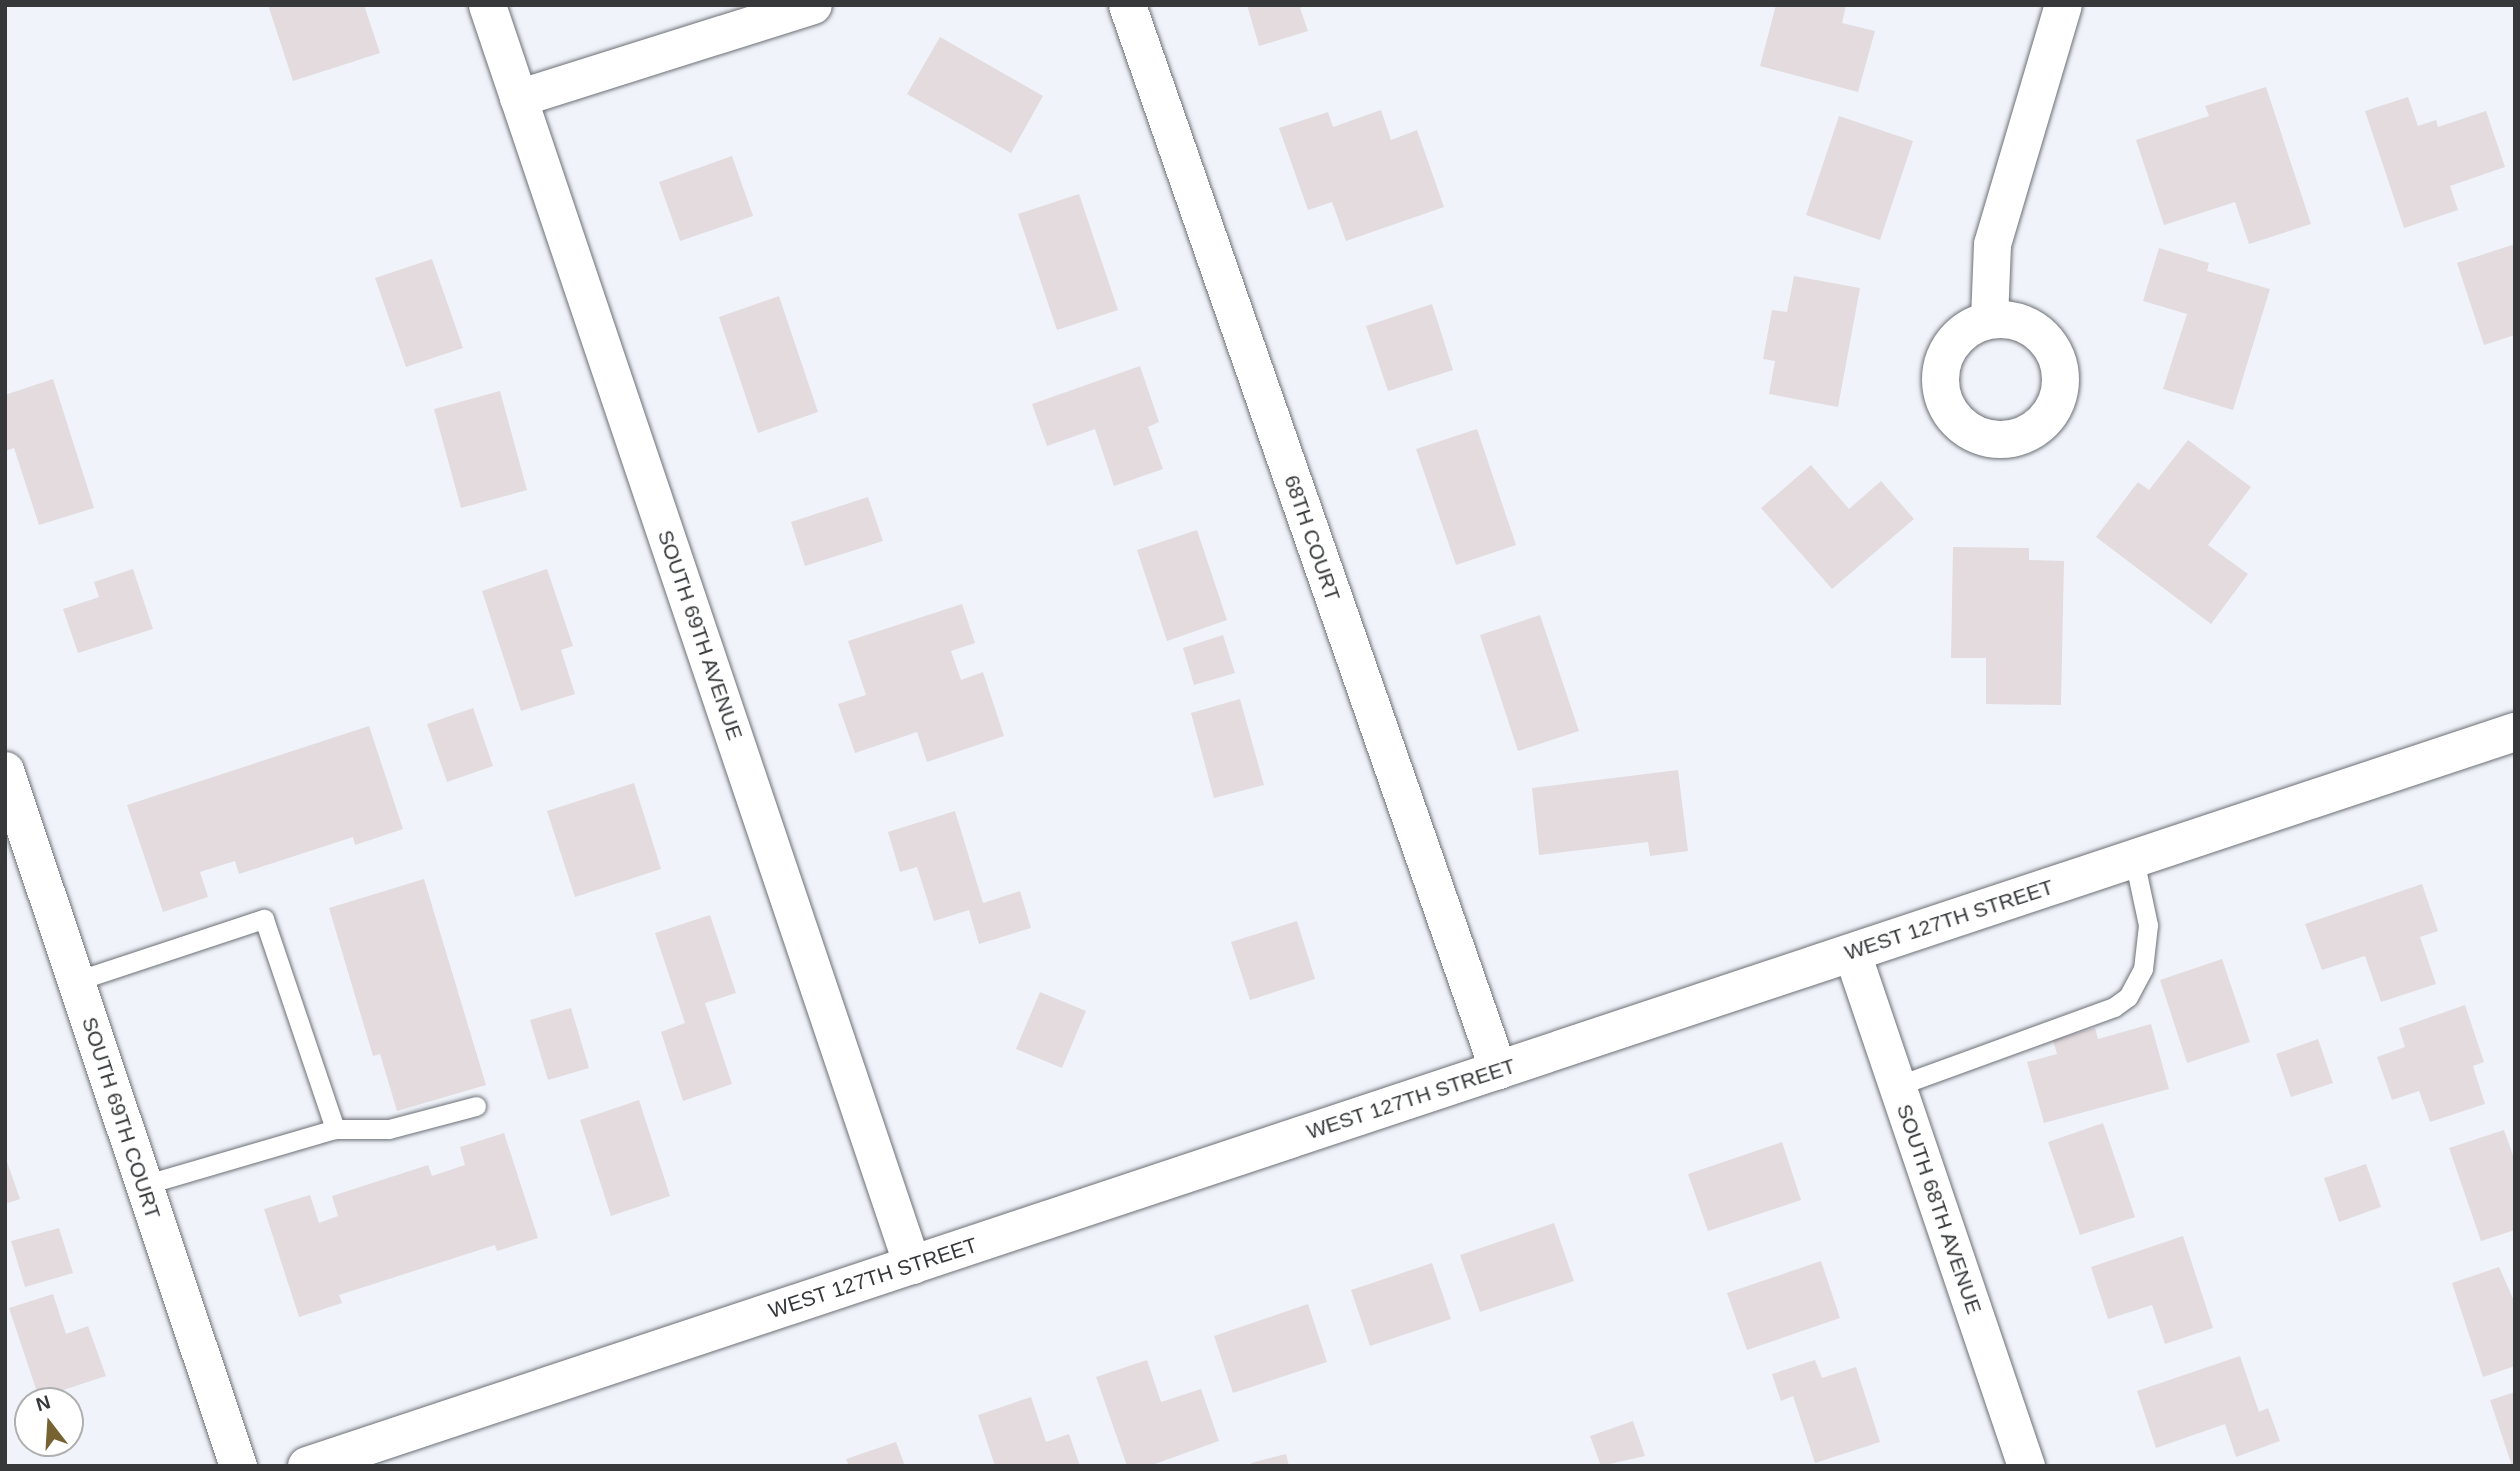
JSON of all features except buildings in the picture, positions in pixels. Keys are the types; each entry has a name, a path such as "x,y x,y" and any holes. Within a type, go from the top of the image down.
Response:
{"main road":[{"name":"WEST 127TH STREET","path":"307,1466 354,1458 912,1265 2134,859 2513,738"}],"street":[{"name":"SOUTH 69TH AVENUE","path":"486,5 912,1265"},
{"path":"518,97 813,5"},
{"name":"68TH COURT","path":"1127,5 1498,1070"},
{"path":"1989,319 1992,244 2063,5"},
{"name":"SOUTH 69TH COURT","path":"5,771 238,1466"},
{"name":"SOUTH 68TH AVENUE","path":"1852,953 2026,1466"}],"lane":[{"path":"1897,1086 2114,1007 2128,997 2143,970 2148,925 2134,859"},
{"path":"76,981 264,919 335,1129"},
{"path":"144,1185 335,1129 389,1129 476,1106"}]}
